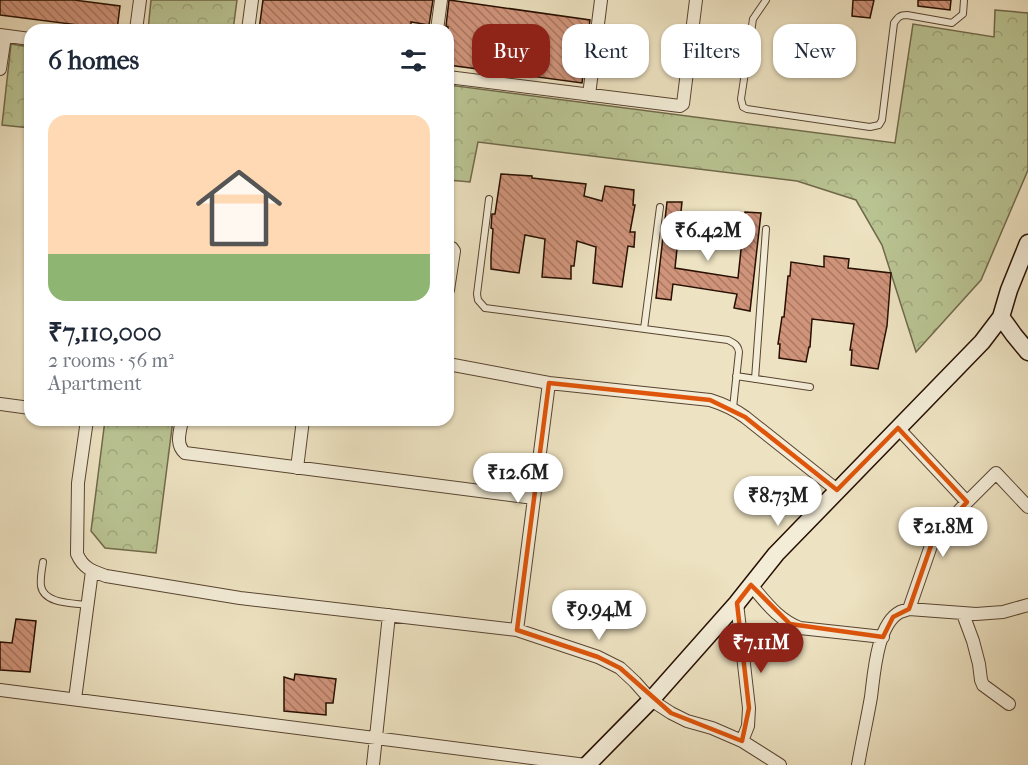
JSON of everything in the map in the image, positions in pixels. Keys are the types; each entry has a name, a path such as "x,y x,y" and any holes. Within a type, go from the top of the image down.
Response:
{"street":[{"path":"137,24 140,0"},
{"path":"249,24 252,0"},
{"path":"439,24 441,0"},
{"path":"589,95 597,0"},
{"path":"454,78 682,105 696,0"},
{"path":"0,69 2,36 24,38"},
{"path":"0,690 586,765 651,700 737,603 776,554 982,342 1001,317 1027,248"},
{"path":"1001,317 1028,352"},
{"path":"454,365 549,383 710,400 733,408 837,490"},
{"path":"517,630 549,383"},
{"path":"0,404 24,407"},
{"path":"86,426 78,483 77,554 81,562 92,570 106,576 240,598 517,630 598,657 620,668 651,700 678,717 718,730 742,741 762,759 780,765"},
{"path":"181,426 178,444 185,453 534,498"},
{"path":"297,468 302,426"},
{"path":"898,428 967,502"},
{"path":"909,609 933,540 996,473 1028,507"},
{"path":"75,699 92,570"},
{"path":"751,585 773,610 790,624 800,628 883,637"},
{"path":"737,603 749,708 748,726 742,741"},
{"path":"858,765 876,655 886,628 893,617 909,609 963,614 1003,612 1028,605"},
{"path":"963,614 980,664 981,680 988,689 1009,704"},
{"path":"373,765 389,615"}],"lane":[{"path":"766,0 753,19 741,99 743,107 747,110 870,127 879,124 882,120 894,23 897,18 907,15 952,23 963,14 964,0"},
{"path":"489,199 477,294 478,300 485,308 728,340 738,348 733,408"},
{"path":"644,329 660,207"},
{"path":"755,379 765,229"},
{"path":"736,376 810,387"},
{"path":"43,562 41,587 46,596 87,605"}],"highlighted area":[{"path":"549,383 710,400 745,417 837,490 898,428 967,502 933,540 909,609 893,617 883,637 790,624 751,585 737,603 749,708 742,741 671,713 620,668 598,657 517,630"}],"green space":[{"path":"151,0 237,0 234,24 149,24"},
{"path":"995,10 1028,13 1028,170 981,280 916,352 882,245 856,200 797,181 478,142 470,182 454,180 454,86 895,143 913,24 994,37"},
{"path":"11,44 24,46 24,127 2,125"},
{"path":"104,426 172,426 156,553 105,548 91,531"}],"building":[{"path":"0,0 74,0 120,6 118,24 70,24 0,15"},
{"path":"263,0 433,0 429,24 411,22 411,24 260,24"},
{"path":"449,0 590,20 589,24 562,24 562,78 583,78 582,83 545,78 550,78 550,24 472,24 472,68 454,66 454,24 446,24"},
{"path":"853,0 874,0 870,18 852,16"},
{"path":"918,0 951,0 950,10 918,6"},
{"path":"501,174 586,184 584,196 602,201 605,186 634,190 633,205 635,205 630,232 635,232 634,247 628,246 622,287 593,283 596,247 577,241 574,266 571,266 571,279 542,277 545,239 525,235 519,273 491,269 492,214 495,214"},
{"path":"667,202 682,202 675,268 738,278 745,212 761,213 750,311 734,308 737,294 673,284 671,300 656,298"},
{"path":"824,256 849,259 848,268 891,273 887,326 878,369 851,365 852,350 850,350 854,324 812,319 810,347 806,362 779,358 780,344 778,344 791,262 824,267"},
{"path":"16,619 36,621 30,672 0,670 0,642 12,643"},
{"path":"295,674 336,679 333,703 326,703 326,715 284,711 284,677 294,680"}]}
